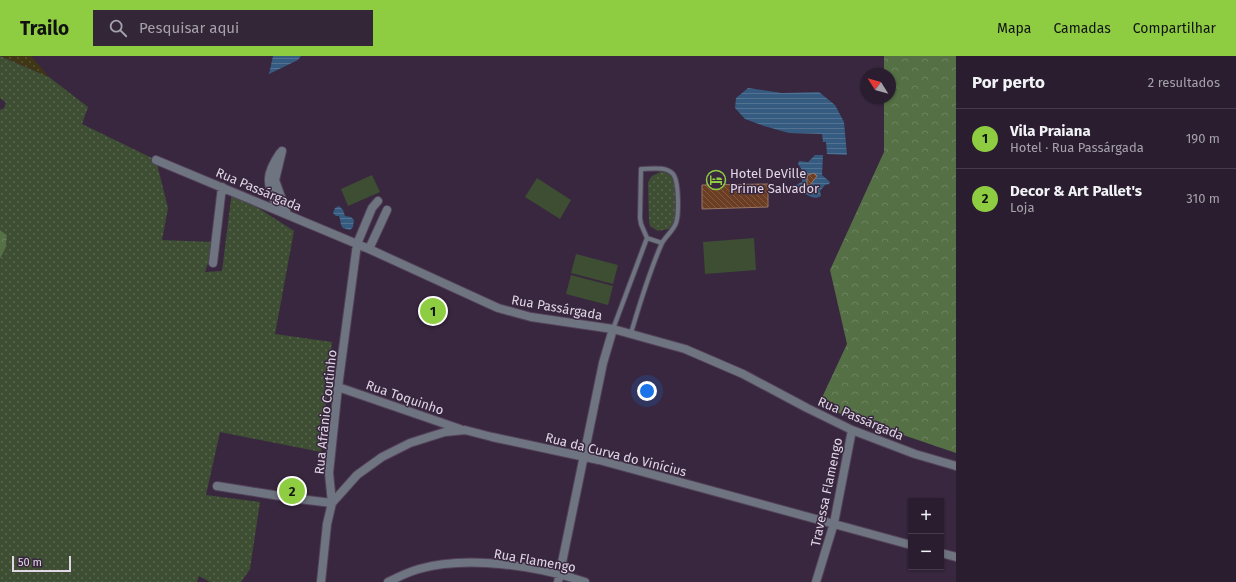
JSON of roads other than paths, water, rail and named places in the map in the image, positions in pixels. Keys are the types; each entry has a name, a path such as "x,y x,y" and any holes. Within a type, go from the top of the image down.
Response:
{"street":[{"path":"278,210 270,189 268,178 275,161 282,151 275,180 287,214"},
{"name":"Rua Passárgada","path":"156,160 369,249 484,302 508,311 613,329 685,348 743,374 852,430 915,454 956,466"},
{"path":"213,263 222,187"},
{"name":"Rua Afrânio Coutinho","path":"321,582 327,524 332,502 329,473 338,387 357,244 372,208 378,201"},
{"path":"369,249 387,210"},
{"path":"558,578 603,363 613,329"},
{"name":"Rua Toquinho","path":"338,387 465,430"},
{"name":"Rua da Curva do Vinícius","path":"332,502 346,485 357,475 382,457 410,443 445,432 465,430 584,456 908,544"},
{"name":"Travessa Flamengo","path":"816,582 834,523 852,430"},
{"path":"217,486 299,499 332,502"},
{"path":"944,554 956,557"},
{"name":"Rua Flamengo","path":"388,582 419,569 437,565 460,563 504,564 558,578 585,582"}],"lane":[{"path":"613,329 647,238 640,218 641,169 664,169 673,174 676,180 677,218 674,227 662,243 639,306 631,333"},
{"path":"647,238 662,243"}],"water":[{"path":"273,56 301,56 298,60 269,74"},
{"path":"748,88 782,93 819,92 835,105 844,122 847,155 827,154 826,142 823,142 822,134 789,133 745,119 735,108 736,98"},
{"path":"815,155 823,155 822,175 830,182 820,191 821,196 816,198 801,193 794,194 792,190 796,185 802,182 802,170 798,164 799,161 808,162","holes":["814,173 817,176 810,185 807,185 808,175"]},
{"path":"339,206 343,210 345,216 351,217 354,220 353,227 350,230 341,226 339,216 336,216 333,213 335,208"}],"place":[{"name":"Hotel DeVille Prime Salvador","path":"716,180"},
{"name":"Vila Praiana","path":"433,311"},
{"name":"Decor & Art Pallet's","path":"292,491"}]}
